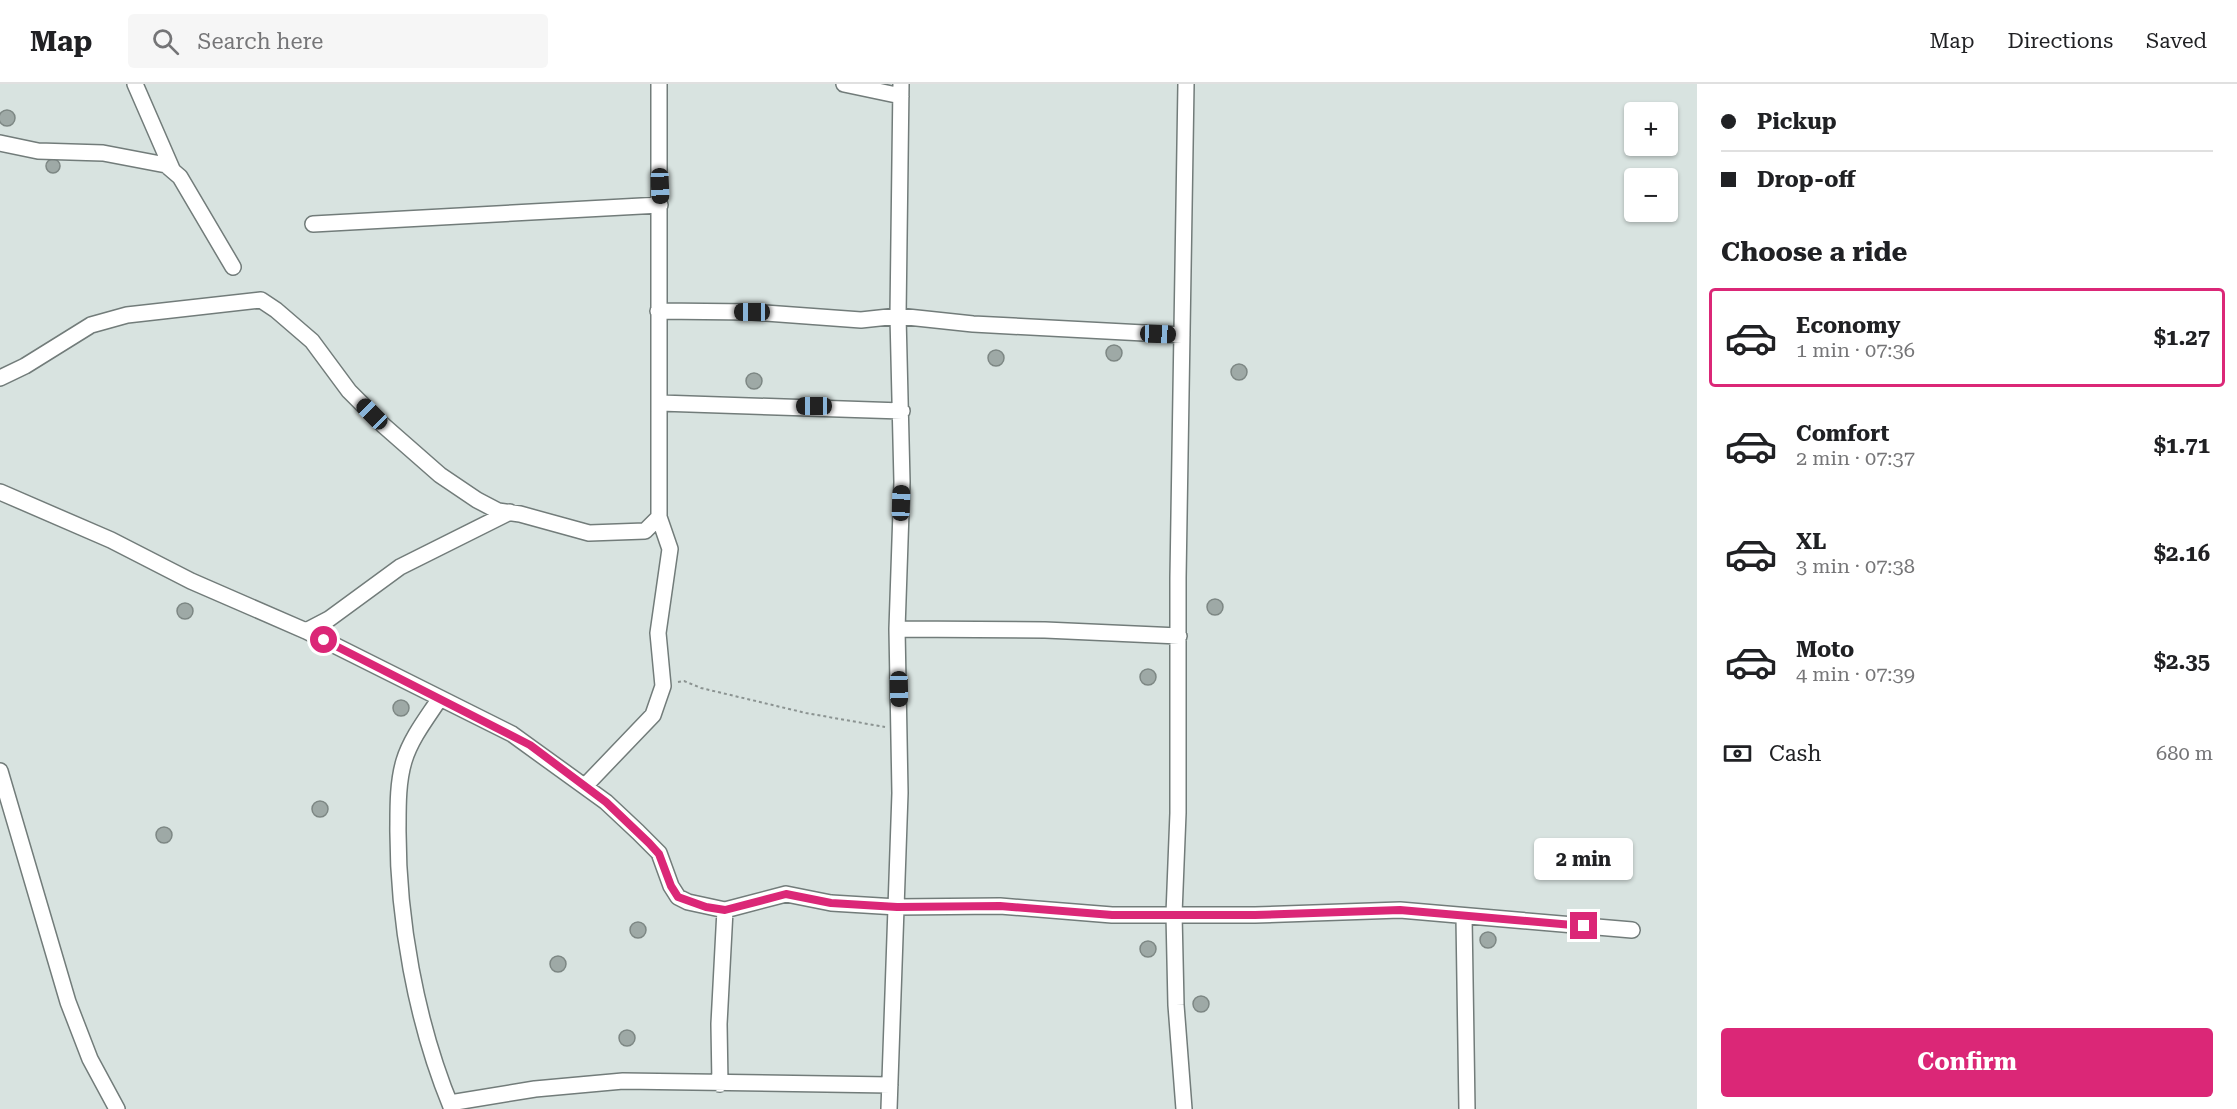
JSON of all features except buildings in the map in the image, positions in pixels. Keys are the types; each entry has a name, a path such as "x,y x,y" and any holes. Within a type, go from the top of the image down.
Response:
{"street":[{"path":"135,84 172,169"},
{"path":"585,786 652,715 663,686 658,633 670,549 659,517 659,84"},
{"path":"844,84 901,90 898,316 902,411 897,629 899,729 897,907 889,1109"},
{"path":"1184,1109 1176,1005 1174,914 1178,813 1186,84"},
{"path":"0,144 38,151 103,153 166,165 180,177 233,267"},
{"path":"312,224 660,205"},
{"path":"0,378 91,325 127,315 261,300 276,310 312,342 349,391 440,476 477,500 498,511 510,512 589,533 645,531 659,517"},
{"path":"658,311 752,312 861,320 898,316 984,325 1182,335"},
{"path":"660,403 902,411"},
{"path":"0,492 111,540 191,581 306,631 530,745 585,786 654,848 678,897 688,902 725,910 786,894 831,903 897,907 1000,906 1112,915 1255,915 1400,910 1632,930"},
{"path":"306,631 329,619 400,567 510,512"},
{"path":"897,629 1045,630 1179,636"},
{"path":"440,698 417,733 403,764 399,797 398,860 402,913 414,977 440,1079 451,1106 534,1089 623,1081 890,1085"},
{"path":"0,771 68,1002 90,1059 117,1109"},
{"path":"720,1084 719,1023 725,910"},
{"path":"1464,917 1467,1109"}],"path":[{"path":"663,686 684,681 701,688 806,713 899,729"}],"route":[{"path":"324,640 530,745 606,802 649,843 659,854 671,886 678,897 706,907 725,910 786,894 831,903 897,907 1000,906 1112,915 1255,915 1400,910 1584,926"}]}
